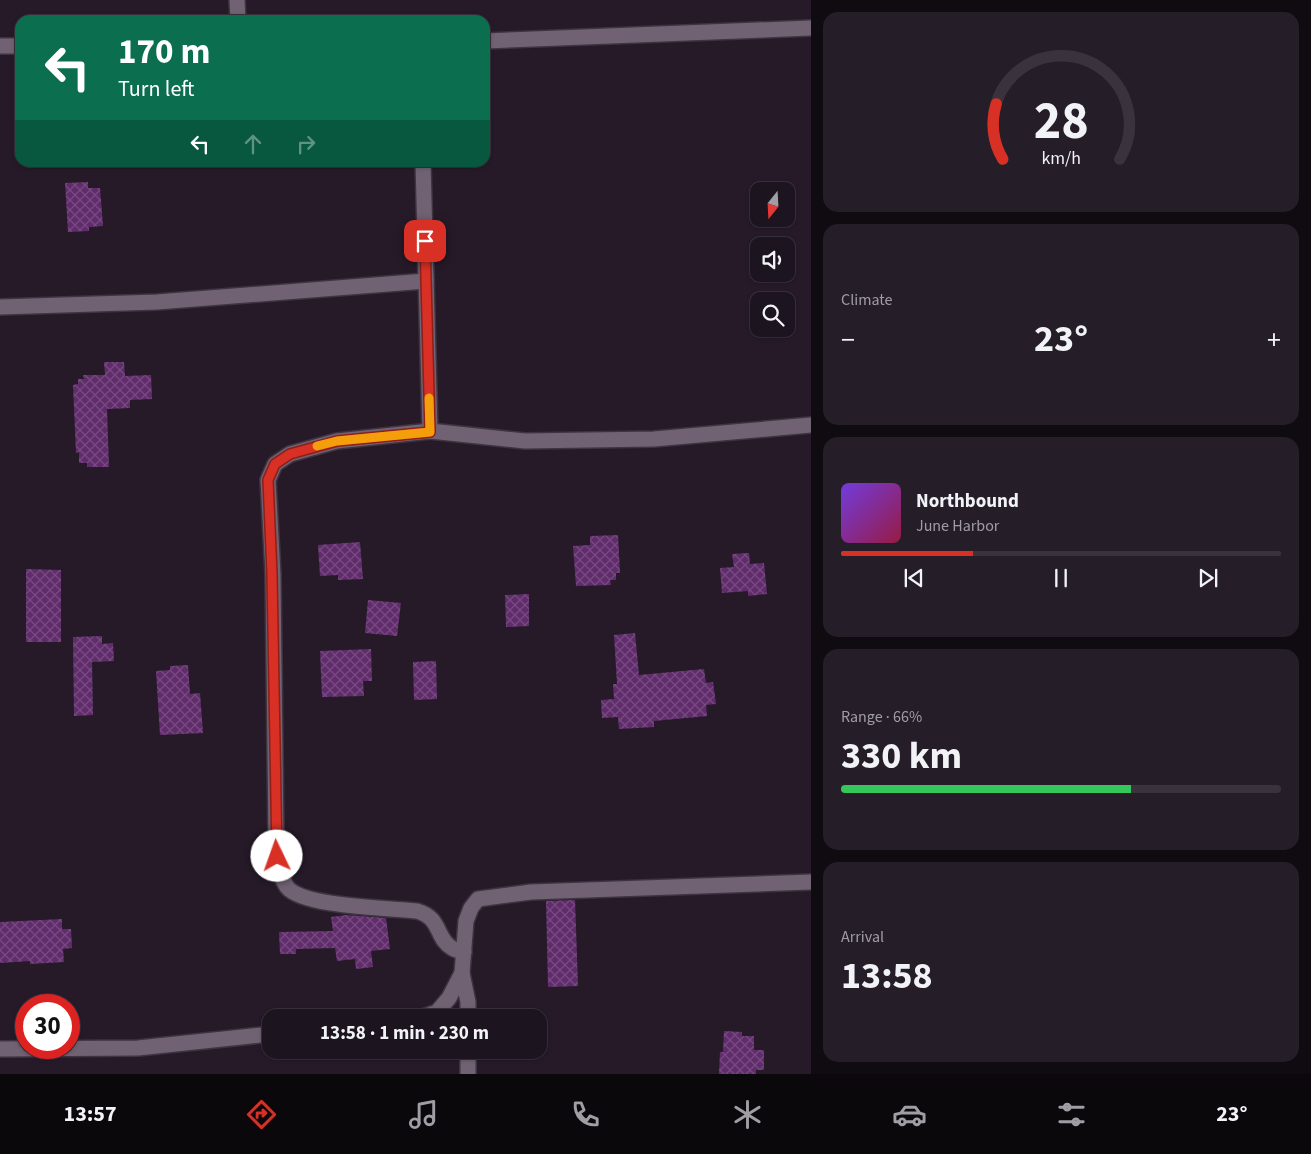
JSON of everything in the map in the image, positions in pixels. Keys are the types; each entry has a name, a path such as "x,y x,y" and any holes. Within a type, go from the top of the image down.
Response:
{"street":[{"path":"237,0 238,15"},
{"path":"490,42 811,28"},
{"path":"0,46 15,46"},
{"path":"423,167 430,432"},
{"path":"0,307 157,302 426,281"},
{"path":"464,952 452,948 445,941 434,920 426,913 320,902 301,897 288,889 279,872 276,839 272,574 268,480 275,464 290,454 337,441 430,432 525,441 654,440 811,425"},
{"path":"468,1009 462,973 466,921 471,908 478,899 531,892 811,882"},
{"path":"440,1009 449,998 462,973"},
{"path":"0,1049 138,1048 262,1035"},
{"path":"468,1059 468,1074"}],"building":[{"path":"88,182 88,188 100,188 103,226 89,227 89,231 68,232 65,183"},
{"path":"104,362 124,362 125,376 151,375 152,399 130,400 130,408 107,409 109,467 87,467 87,463 79,463 79,452 76,453 73,385 78,384 78,379 84,379 83,375 105,375"},
{"path":"618,535 620,573 616,573 616,580 610,580 611,585 576,586 573,546 590,545 590,536"},
{"path":"360,542 363,579 338,580 338,575 320,576 318,545"},
{"path":"749,553 750,564 764,563 767,594 748,596 748,591 722,593 720,568 734,567 732,554"},
{"path":"26,569 61,570 61,642 26,642"},
{"path":"529,594 529,626 506,627 505,595"},
{"path":"368,600 401,603 397,636 365,633"},
{"path":"635,633 639,675 704,669 706,683 713,682 716,704 706,705 707,716 654,721 654,727 619,729 618,717 602,718 601,700 614,699 613,684 617,684 614,635"},
{"path":"102,636 102,644 113,643 114,661 92,662 93,715 74,716 73,637"},
{"path":"371,649 372,681 363,681 364,696 322,697 320,651"},
{"path":"436,661 437,699 414,700 413,662"},
{"path":"188,665 190,694 200,693 203,733 160,735 156,671 170,670 170,666"},
{"path":"575,900 578,986 548,987 546,901"},
{"path":"346,915 386,918 390,949 371,951 373,967 356,969 355,959 337,961 335,948 296,949 296,954 280,954 279,932 333,931 331,917"},
{"path":"62,919 62,929 71,929 72,948 63,949 64,962 30,964 30,961 0,963 0,922"},
{"path":"724,1031 742,1032 742,1036 754,1036 754,1050 764,1050 764,1070 756,1070 756,1074 719,1074 720,1052 723,1052"}],"slow traffic":[{"path":"317,446 337,441 430,432 429,398"}],"route":[{"path":"277,856 272,574 268,480 275,464 290,454 337,441 430,432 425,241"}]}
